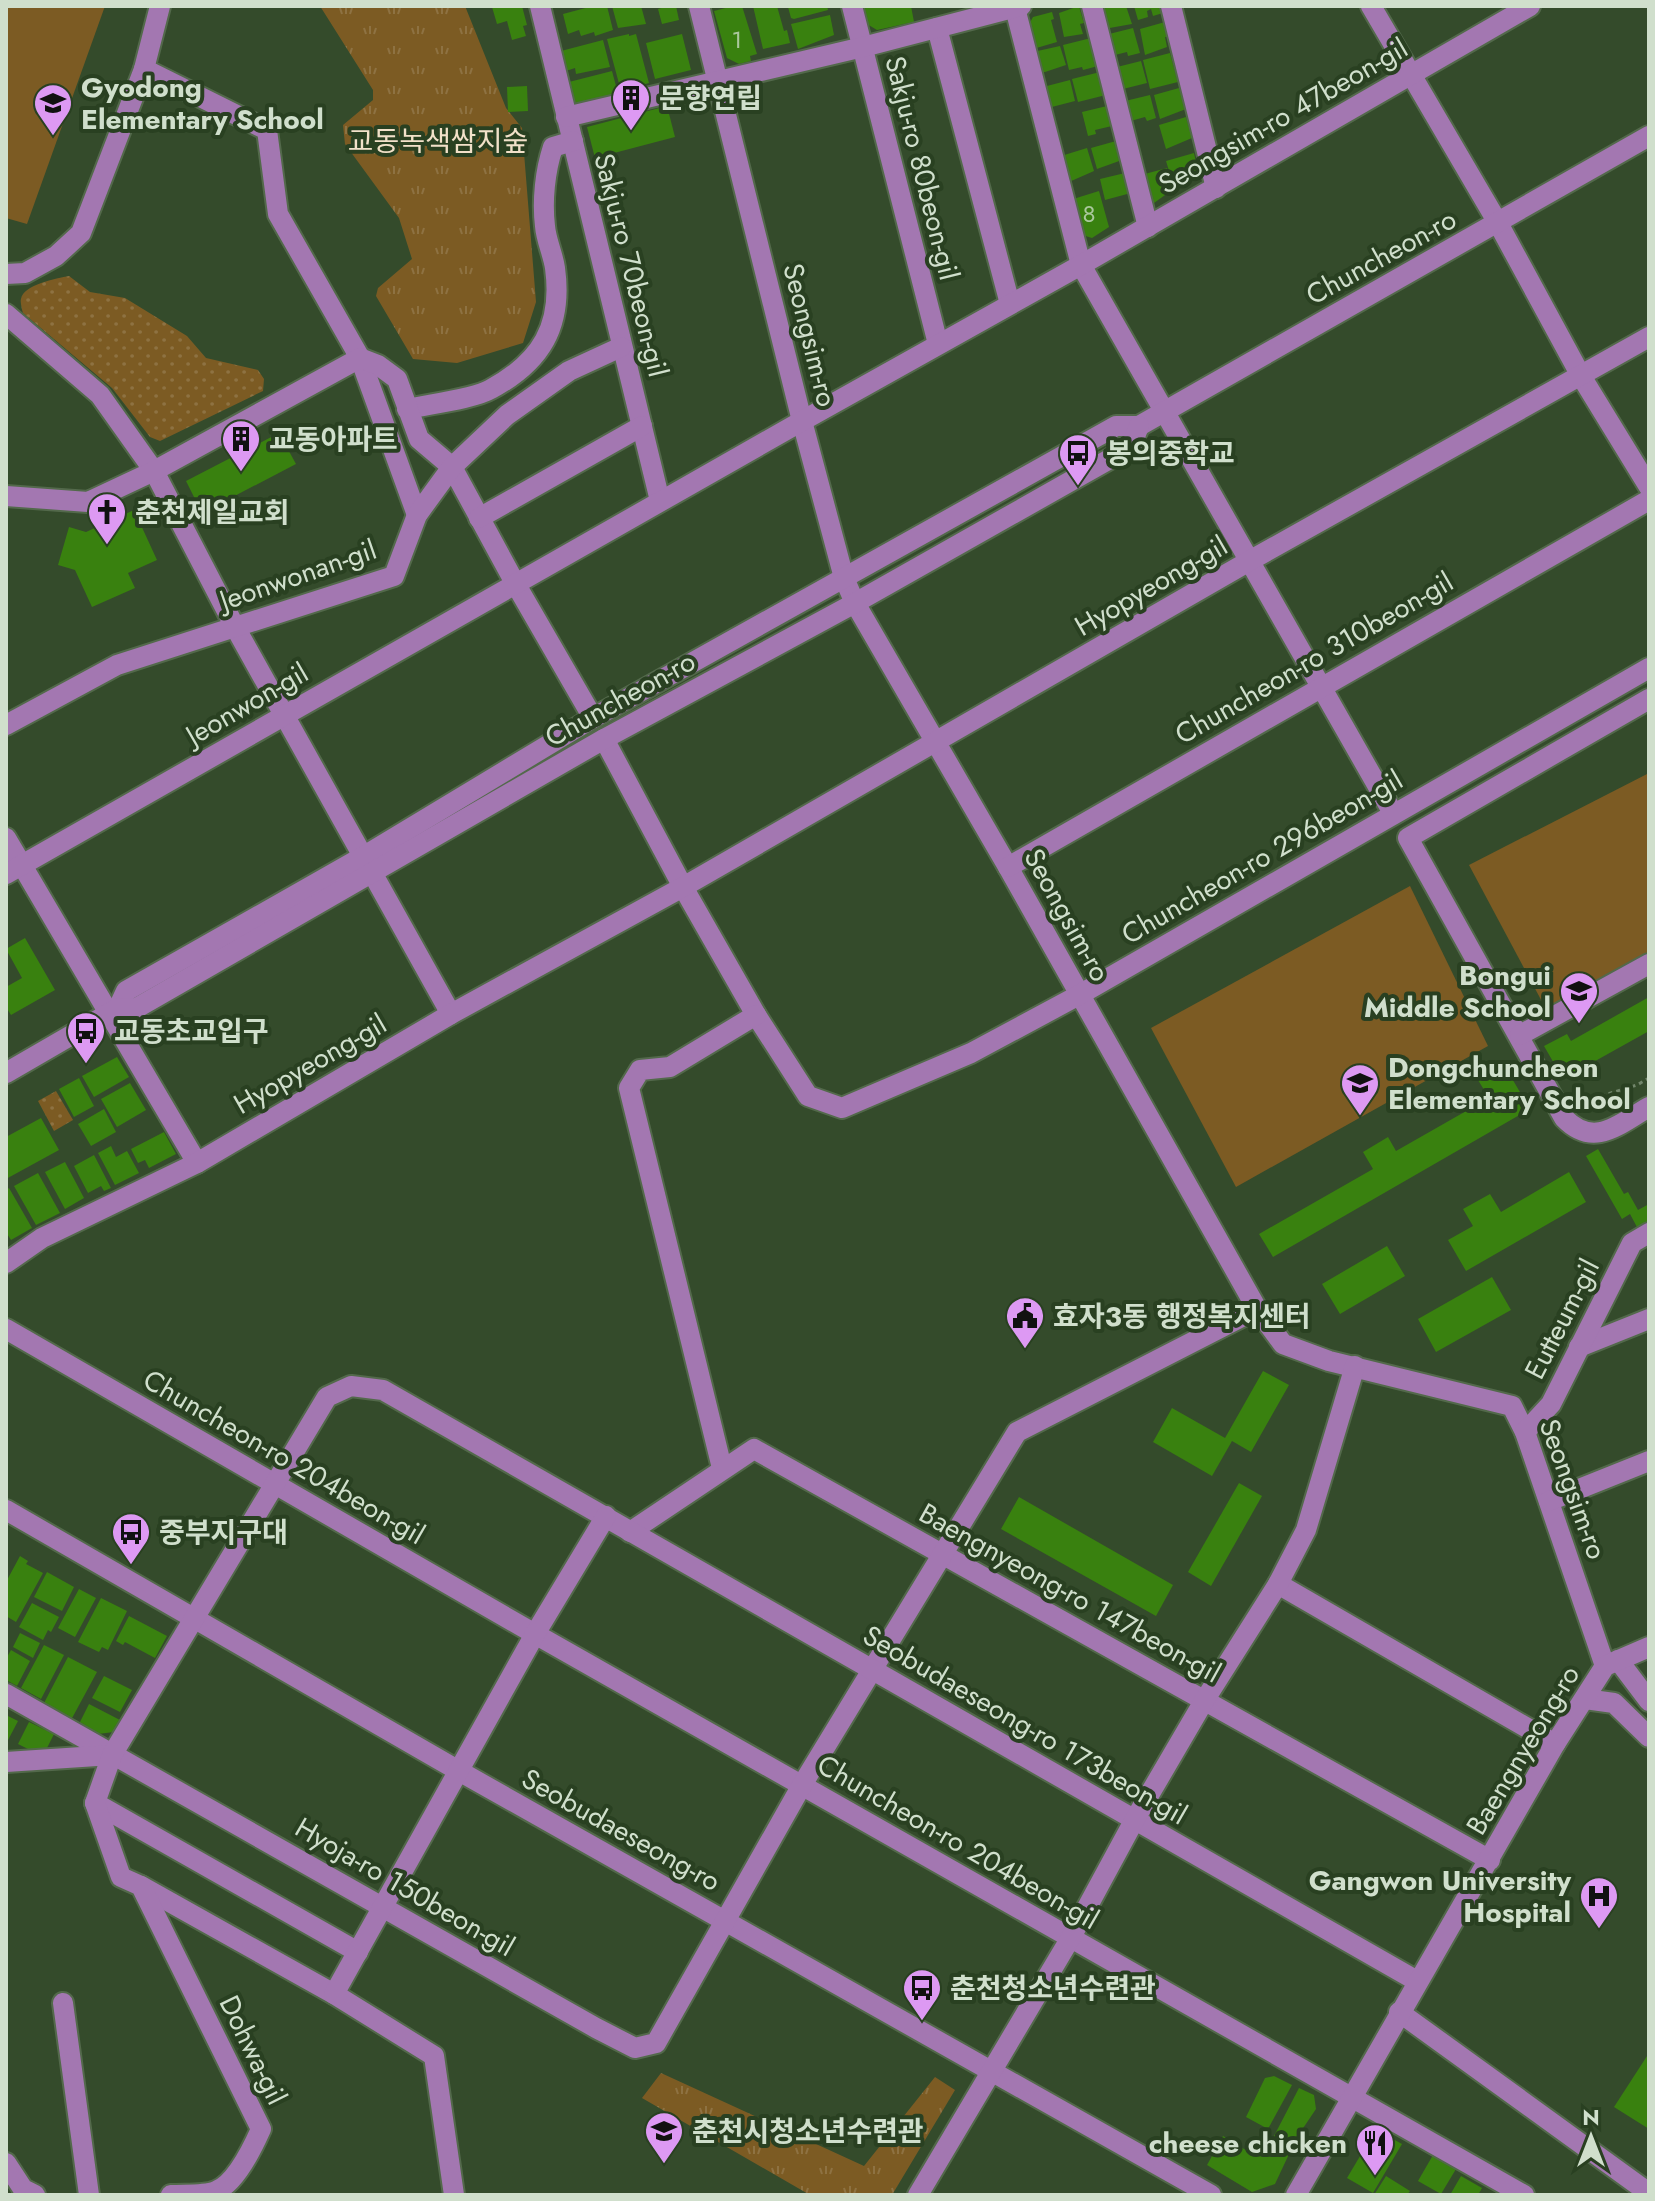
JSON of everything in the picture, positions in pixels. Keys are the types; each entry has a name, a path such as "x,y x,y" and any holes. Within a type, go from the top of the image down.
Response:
{"street":[{"path":"6,274 25,273 56,256 81,233 144,69 160,6"},
{"name":"Sakju-ro 70beon-gil","path":"540,6 660,501"},
{"name":"Seongsim-ro","path":"699,6 802,421 844,578 855,603 1257,1309 1283,1344 1329,1361 1512,1406 1525,1432 1612,1663 1649,1701"},
{"name":"Sakju-ro 80beon-gil","path":"852,6 938,344"},
{"name":"Seongsim-ro 47beon-gil","path":"1092,6 1148,227"},
{"path":"1171,6 1216,188"},
{"path":"1371,6 1498,223 1581,376 1649,487"},
{"name":"Seongsim-ro 47beon-gil","path":"802,421 1148,227 1530,6"},
{"path":"566,117 1018,7 1081,265 1393,813"},
{"path":"937,28 1010,304"},
{"path":"144,69 267,130 278,214 360,358 417,515"},
{"name":"Chuncheon-ro","path":"368,864 593,718 1116,426 1139,426 1649,136"},
{"path":"407,409 490,390 539,353 554,322 555,270 544,214 549,159 553,147 573,141"},
{"path":"6,314 100,395 154,471 235,627 451,1014"},
{"name":"Hyopyeong-gil","path":"6,1263 42,1238 197,1163 451,1014 683,887 1251,560 1649,337"},
{"name":"Jeonwonan-gil","path":"6,725 117,665 394,576 417,515 452,467 507,415 569,371 621,347"},
{"path":"6,496 88,502 154,471 360,358 378,365 397,379 419,439 452,467 593,718"},
{"name":"Jeonwon-gil","path":"14,870 802,421"},
{"path":"479,518 642,426"},
{"name":"Chuncheon-ro","path":"6,1073 112,1011 126,991 604,739 855,603 1131,447 1139,426"},
{"name":"Chuncheon-ro 310beon-gil","path":"1008,867 1649,500"},
{"name":"Chuncheon-ro 296beon-gil","path":"756,1015 808,1096 842,1108 971,1053 1079,995 1649,668"},
{"path":"1647,704 1408,838 1559,1109 1573,1127 1587,1133 1602,1134 1649,1107"},
{"path":"604,739 756,1015 670,1067 640,1070 629,1088 722,1468"},
{"path":"6,838 14,870 112,1011 197,1163"},
{"path":"1520,1035 1649,964"},
{"name":"Eutteum-gil","path":"1525,1432 1551,1404 1632,1243 1649,1233"},
{"name":"Hyoja-ro 150beon-gil","path":"6,1694 596,2028 635,2048 656,2043 802,1785 1017,1432 1257,1309"},
{"path":"1579,1347 1649,1319"},
{"name":"Chuncheon-ro 204beon-gil","path":"6,1329 535,1634 1524,2195"},
{"path":"918,2195 1070,1939 1204,1701 1278,1584 1306,1530 1355,1366"},
{"name":"Seobudaeseong-ro 173beon-gil","path":"195,1616 327,1397 351,1386 383,1390 1417,1981"},
{"name":"Baengnyeong-ro 147beon-gil","path":"630,1532 754,1449 1490,1860"},
{"path":"1549,1501 1649,1461"},
{"name":"Seobudaeseong-ro","path":"6,1510 195,1616 459,1771 1211,2195"},
{"path":"334,1994 535,1634 606,1516"},
{"path":"1278,1584 1555,1744"},
{"path":"195,1616 112,1755 95,1803 358,1952"},
{"name":"Baengnyeong-ro","path":"1296,2195 1555,1744 1612,1663 1649,1647"},
{"path":"1585,1699 1614,1703 1649,1737"},
{"path":"6,1762 112,1755"},
{"name":"Dohwa-gil","path":"95,1803 121,1877 334,1994 434,2056 454,2195"},
{"name":"Dohwa-gil","path":"141,1886 261,2129 238,2171 217,2193 171,2195"},
{"path":"63,2003 89,2195"},
{"path":"1399,2012 1649,2193"},
{"path":"6,2163 23,2189 35,2195"}],"path":[{"path":"1559,1109 1637,1085 1649,1078"}],"green space":[{"path":"6,6 105,6 27,224 6,218"},
{"name":"교동녹색쌈지숲","path":"320,6 465,6 506,108 522,128 536,302 523,343 457,363 413,359 376,296 378,288 412,259 399,218 345,144 343,125 373,100 373,90"},
{"path":"69,276 90,292 125,298 187,336 206,358 258,370 264,379 263,391 160,441 150,437 112,388 23,313 23,294 41,283"},
{"path":"1649,773 1649,958 1547,1011 1469,865"},
{"path":"1410,886 1488,1046 1236,1187 1151,1028"},
{"path":"56,1091 73,1120 54,1131 38,1101"},
{"path":"661,2073 864,2166 935,2077 955,2090 892,2195 810,2195 642,2098"}],"building":[{"path":"522,6 527,25 523,26 526,36 512,40 507,21 497,24 492,7"},
{"path":"593,6 607,6 613,30 595,36 594,32 581,36 579,30 568,34 563,14"},
{"path":"612,6 641,6 646,24 618,28"},
{"path":"676,6 679,20 662,24 658,9"},
{"path":"742,6 757,54 750,56 751,61 739,64 727,58 714,11"},
{"path":"753,6 777,6 790,43 763,49"},
{"path":"827,6 828,10 794,19 788,7"},
{"path":"862,6 911,6 914,22 877,30 867,24"},
{"path":"1079,6 1084,23 1080,24 1083,34 1064,37 1059,13"},
{"path":"1097,6 1126,6 1132,24 1104,29"},
{"path":"1134,6 1161,6 1163,13 1153,16 1151,9 1147,11 1148,17 1138,20"},
{"path":"1052,12 1057,42 1033,49 1027,28 1033,17"},
{"path":"830,15 834,35 798,49 791,24"},
{"path":"1165,22 1169,37 1165,37 1167,47 1145,55 1140,29"},
{"path":"1133,28 1140,53 1111,56 1105,35"},
{"path":"636,34 649,83 621,91 607,39"},
{"path":"682,34 691,70 655,79 646,43"},
{"path":"1091,38 1098,66 1069,70 1063,45"},
{"path":"603,40 610,67 576,74 575,68 566,71 561,51"},
{"path":"1060,46 1066,65 1039,74 1033,52"},
{"path":"1170,53 1178,82 1150,89 1143,60"},
{"path":"1141,61 1147,83 1119,90 1113,68"},
{"path":"612,71 620,101 571,106 565,83"},
{"path":"1100,72 1106,95 1078,102 1072,79"},
{"path":"1070,80 1075,101 1048,108 1043,87"},
{"path":"527,86 528,111 508,112 507,87"},
{"path":"1179,88 1186,109 1160,119 1154,95"},
{"path":"1150,95 1156,118 1147,121 1145,117 1127,122 1121,102"},
{"name":"문향연립","path":"667,106 675,137 595,158 587,127"},
{"path":"1107,106 1112,126 1095,130 1096,134 1088,136 1082,112"},
{"path":"1186,117 1192,138 1166,149 1159,125"},
{"path":"1116,141 1122,160 1097,169 1091,148"},
{"path":"1087,148 1094,171 1069,182 1061,156"},
{"path":"1194,153 1199,176 1183,187 1181,182 1173,184 1166,161"},
{"path":"1167,168 1172,190 1154,203 1147,201 1141,175"},
{"path":"1125,173 1131,193 1105,200 1100,179"},
{"path":"1099,191 1109,227 1092,238 1079,234 1070,200"},
{"name":"교동아파트","path":"279,433 296,464 202,513 186,481"},
{"name":"춘천제일교회","path":"134,510 157,560 128,573 135,588 92,607 75,570 58,565 69,527 86,532"},
{"path":"25,938 55,990 11,1015 6,1007 6,987 22,978 6,949"},
{"path":"1649,997 1649,1031 1563,1079 1544,1046 1567,1034 1571,1041"},
{"path":"117,1057 129,1077 94,1097 82,1076"},
{"path":"1504,1065 1530,1109 1273,1257 1259,1234 1373,1169 1363,1152 1388,1137 1396,1151 1489,1098 1478,1080"},
{"path":"79,1078 94,1106 74,1117 59,1089"},
{"path":"130,1083 146,1110 117,1127 101,1099"},
{"path":"104,1109 116,1132 91,1146 78,1124"},
{"path":"41,1118 59,1150 6,1179 6,1137"},
{"path":"164,1132 176,1154 149,1168 145,1160 138,1163 131,1149"},
{"path":"111,1146 116,1157 127,1151 139,1173 115,1185 98,1153"},
{"path":"1598,1149 1624,1194 1628,1192 1638,1210 1649,1204 1649,1223 1638,1229 1630,1214 1622,1219 1586,1156"},
{"path":"94,1155 111,1188 104,1191 101,1186 88,1193 74,1166"},
{"path":"65,1162 84,1198 65,1209 45,1172"},
{"path":"1569,1172 1586,1202 1466,1271 1448,1240 1473,1226 1463,1209 1490,1194 1501,1212"},
{"path":"38,1173 60,1213 36,1225 14,1186"},
{"path":"9,1188 32,1228 11,1240 6,1232 6,1190"},
{"path":"1387,1246 1405,1276 1340,1314 1322,1284"},
{"path":"1492,1277 1511,1310 1436,1352 1418,1319"},
{"path":"1263,1371 1289,1385 1251,1452 1232,1441 1212,1476 1153,1442 1172,1408 1225,1438"},
{"path":"1239,1483 1262,1496 1211,1586 1188,1572"},
{"path":"1019,1497 1173,1585 1156,1616 1001,1529"},
{"path":"20,1556 28,1561 26,1564 43,1573 16,1622 6,1616 6,1582"},
{"path":"47,1572 74,1587 62,1611 34,1597"},
{"path":"79,1589 96,1598 75,1637 58,1628"},
{"path":"101,1598 127,1611 108,1650 102,1647 99,1652 78,1642"},
{"path":"32,1603 59,1617 43,1640 19,1627"},
{"path":"129,1616 167,1636 155,1658 125,1642 123,1645 116,1641"},
{"path":"20,1633 40,1643 33,1658 13,1647"},
{"path":"44,1645 64,1655 41,1699 21,1688"},
{"path":"11,1650 30,1661 17,1686 6,1680 6,1659"},
{"path":"68,1657 97,1672 71,1720 43,1705"},
{"path":"104,1676 132,1690 120,1712 92,1698"},
{"path":"89,1704 120,1720 114,1732 98,1734 79,1724"},
{"path":"6,1715 18,1721 6,1744"},
{"path":"29,1722 54,1734 47,1748 30,1750 18,1744"},
{"path":"1649,2053 1649,2129 1614,2107"},
{"path":"1274,2076 1292,2085 1268,2129 1246,2117 1265,2078"},
{"path":"1299,2088 1314,2095 1316,2109 1291,2146 1274,2136"},
{"path":"1384,2134 1402,2144 1373,2193 1347,2178 1372,2136"},
{"path":"1223,2136 1257,2157 1266,2140 1290,2152 1275,2184 1252,2192 1207,2165"},
{"path":"1433,2155 1456,2169 1441,2194 1418,2181"},
{"path":"1386,2176 1410,2191 1407,2195 1374,2195"},
{"path":"1461,2176 1482,2188 1478,2195 1450,2195"}],"place":[{"name":"문향연립","path":"631,132"},
{"name":"Gyodong Elementary School","path":"53,137"},
{"name":"교동아파트","path":"241,473"},
{"name":"봉의중학교","path":"1078,487"},
{"name":"춘천제일교회","path":"107,546"},
{"name":"Bongui Middle School","path":"1579,1025"},
{"name":"교동초교입구","path":"86,1065"},
{"name":"Dongchuncheon Elementary School","path":"1360,1117"},
{"name":"효자3동 행정복지센터","path":"1025,1350"},
{"name":"중부지구대","path":"131,1566"},
{"name":"Gangwon University Hospital","path":"1599,1930"},
{"name":"춘천청소년수련관","path":"922,2022"},
{"name":"춘천시청소년수련관","path":"664,2165"},
{"name":"cheese chicken","path":"1375,2177"}]}
